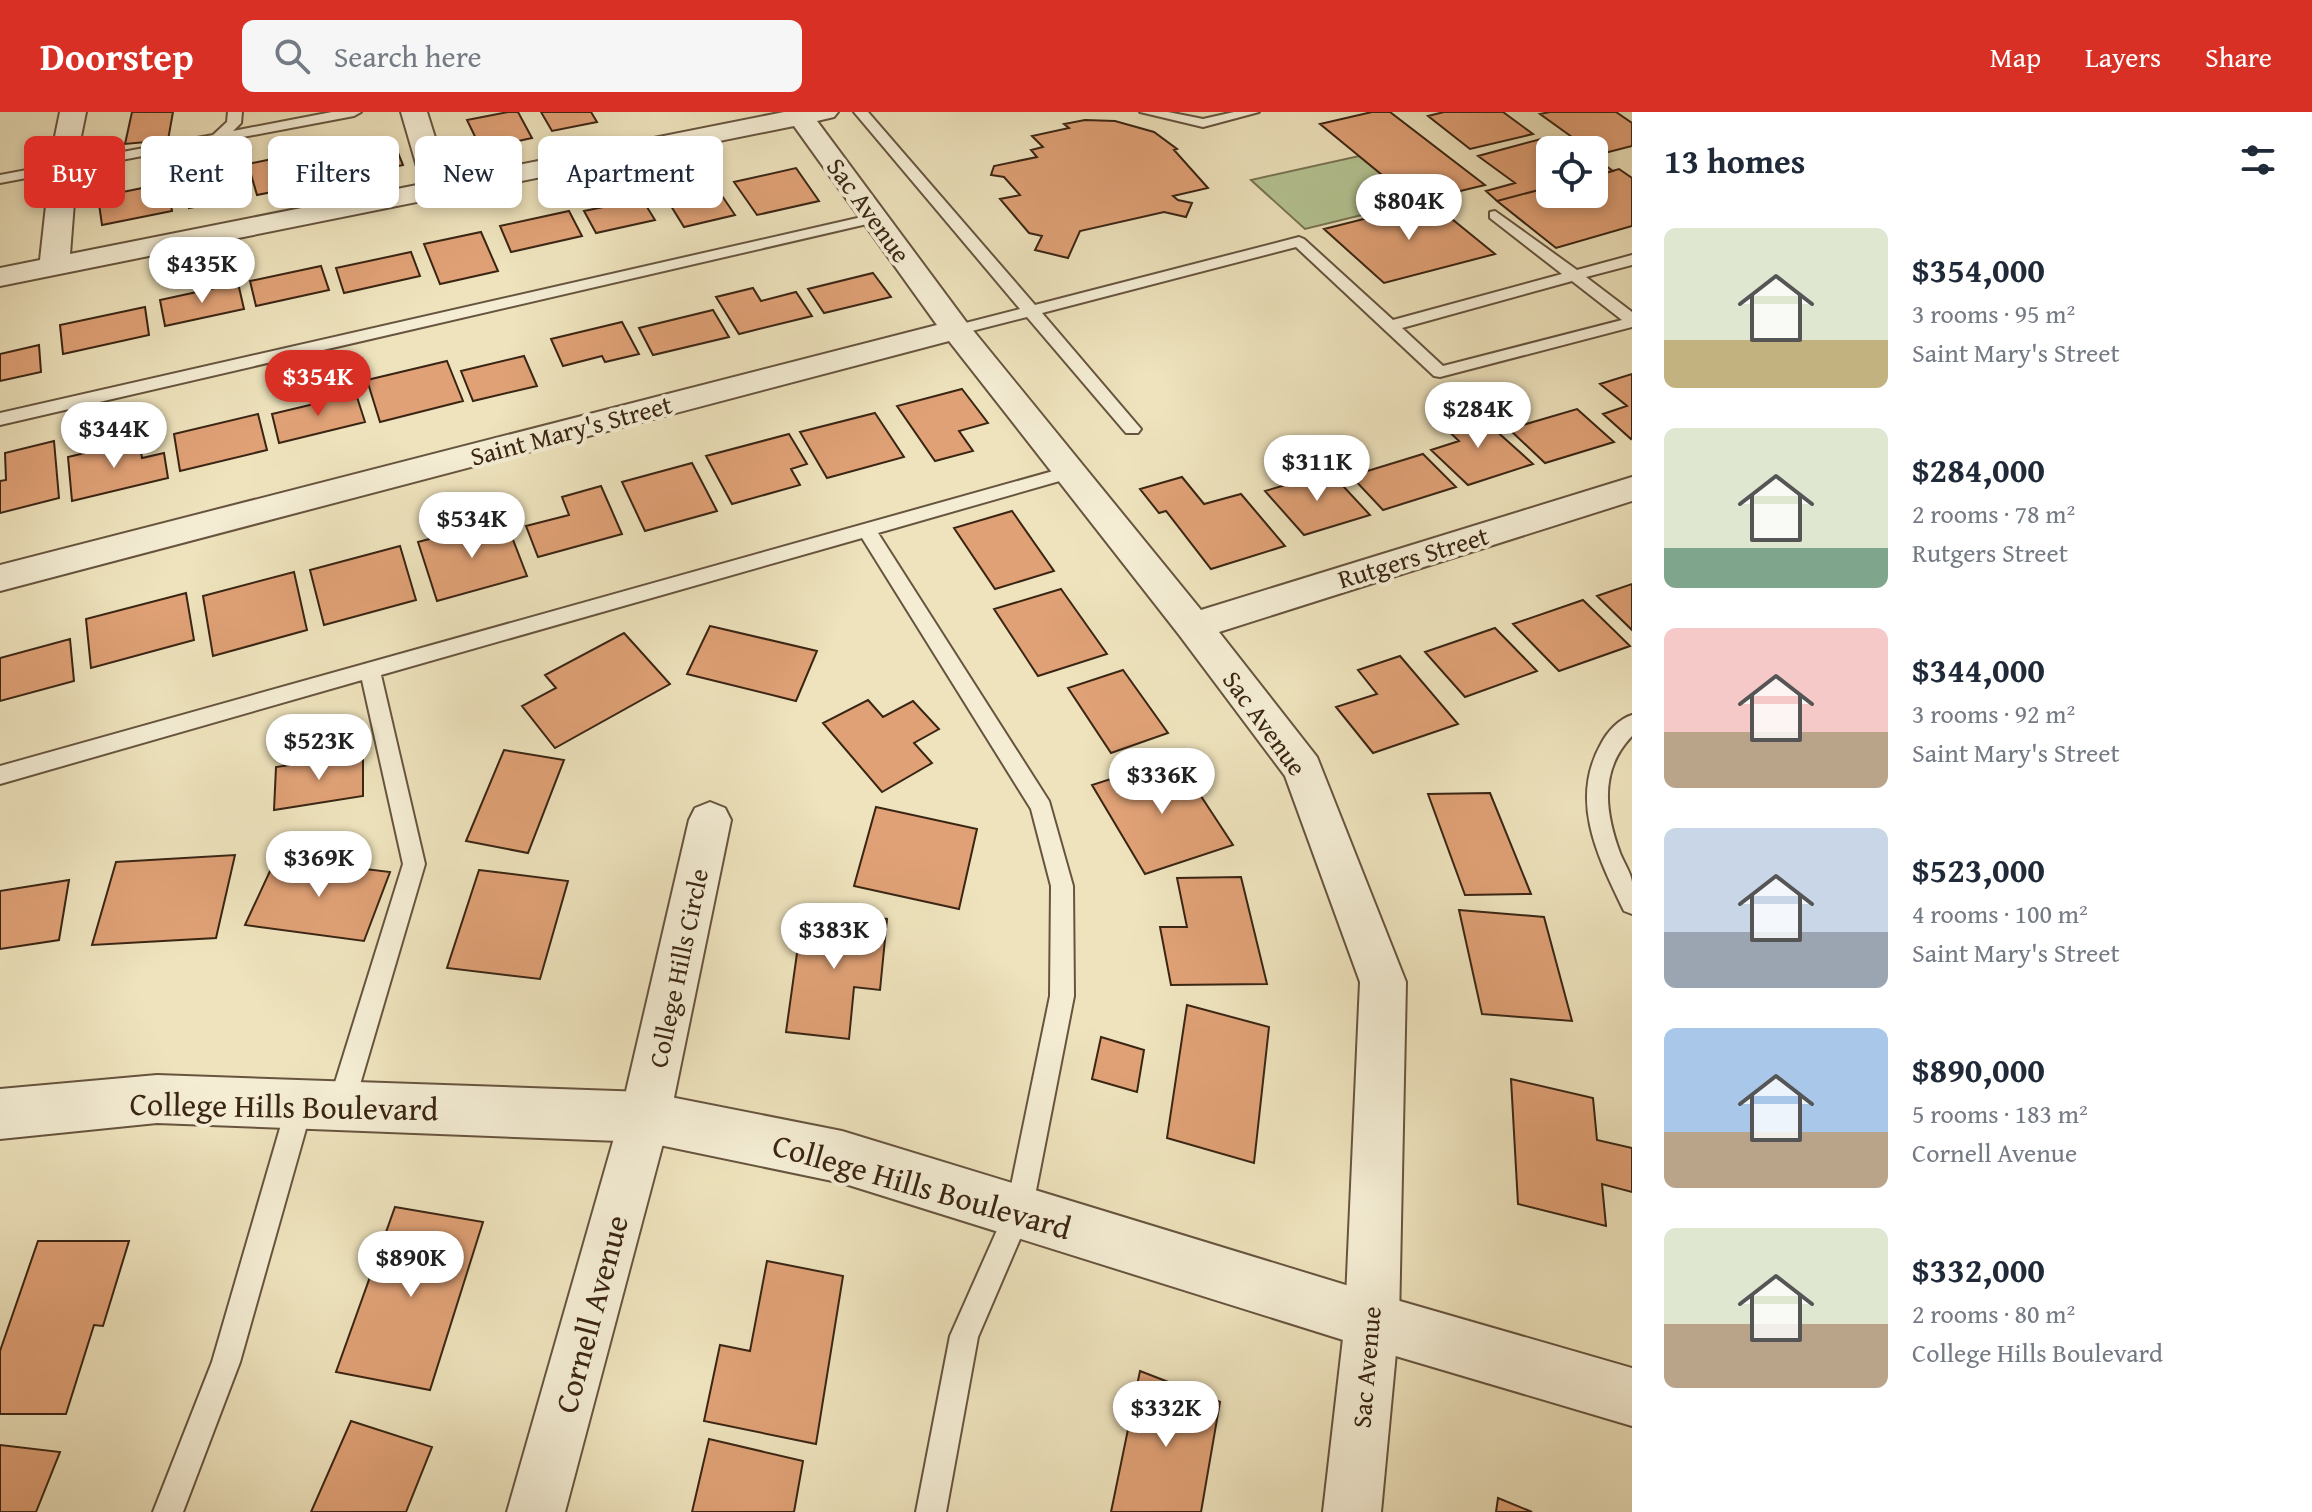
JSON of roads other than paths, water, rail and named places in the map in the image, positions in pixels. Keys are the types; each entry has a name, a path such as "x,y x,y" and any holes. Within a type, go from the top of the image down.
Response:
{"street":[{"path":"69,136 73,112"},
{"path":"414,112 421,136"},
{"path":"522,173 808,114"},
{"name":"Sac Avenue","path":"808,114 875,218 956,330 1303,769 1383,982 1372,1321 1352,1512"},
{"path":"0,277 415,194"},
{"path":"54,266 59,208"},
{"name":"Saint Mary's Street","path":"0,578 956,330"},
{"name":"Rutgers Street","path":"1193,626 1632,489"},
{"name":"College Hills Circle","path":"645,1117 710,820"},
{"name":"College Hills Boulevard","path":"0,1114 157,1099 645,1117 842,1157 1372,1321 1632,1397"},
{"name":"Cornell Avenue","path":"536,1512 645,1117"}],"lane":[{"path":"219,136 234,123 235,112"},
{"path":"228,136 354,112"},
{"path":"861,112 1132,429"},
{"path":"1147,112 1203,123 1252,112"},
{"path":"0,179 24,175"},
{"path":"1495,215 1632,321"},
{"path":"0,419 875,218"},
{"path":"956,330 1299,242 1440,372 1632,321"},
{"path":"1390,326 1632,260"},
{"path":"0,775 1071,472"},
{"path":"867,530 1041,807 1062,886 1062,996 1019,1211 964,1336 931,1512"},
{"path":"168,1512 320,1104 414,864 370,671"},
{"path":"1632,723 1615,735 1600,767 1594,806 1607,853 1632,904"}]}
